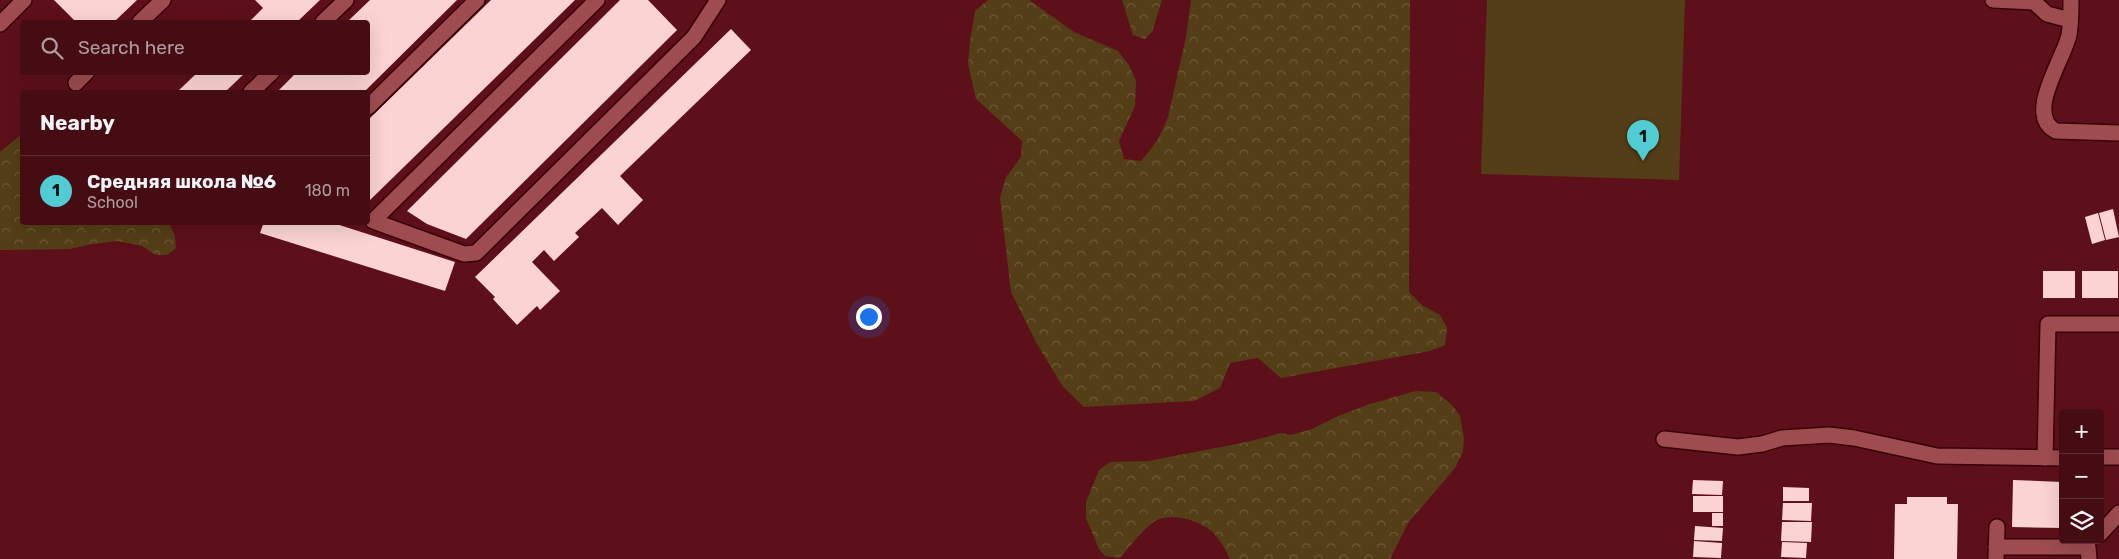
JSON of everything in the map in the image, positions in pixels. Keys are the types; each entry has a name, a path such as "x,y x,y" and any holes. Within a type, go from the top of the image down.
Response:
{"street":[{"path":"0,24 24,0"},
{"path":"142,20 163,0"},
{"path":"325,20 346,0"},
{"path":"370,105 477,0"},
{"path":"597,0 370,220 464,254 476,253 694,38 718,0"},
{"path":"1993,0 2034,1 2047,14 2070,20"},
{"path":"2072,0 2069,35 2045,96 2045,120 2048,127 2056,131 2119,133"},
{"path":"76,84 84,75"},
{"path":"253,90 269,75"},
{"path":"2045,458 2048,324 2119,324"},
{"path":"1664,439 1738,447 1790,437 1829,435 1854,438 1937,456 2059,458"},
{"path":"2104,457 2119,457"},
{"path":"2104,530 2119,513"},
{"path":"1997,527 1996,553 2091,549"},
{"path":"2078,559 2091,549"}],"green space":[{"path":"988,0 1029,0 1074,32 1118,51 1129,65 1136,81 1135,106 1119,141 1124,159 1141,161 1157,141 1168,117 1186,37 1191,0 1410,0 1409,292 1422,305 1440,315 1447,328 1445,345 1430,351 1281,378 1258,358 1230,363 1220,388 1194,401 1084,407 1063,387 1037,344 1011,292 1000,198 1006,177 1021,157 1022,141 976,99 968,64 975,11"},
{"path":"1122,0 1162,0 1152,32 1145,39 1133,35"},
{"path":"1487,0 1685,0 1679,180 1481,174"},
{"path":"20,136 20,225 170,225 175,236 176,248 167,255 156,255 142,246 117,241 70,249 0,250 0,152"},
{"path":"1416,391 1436,392 1452,405 1460,416 1464,438 1463,452 1455,468 1408,523 1390,559 1230,559 1219,539 1205,526 1191,520 1176,517 1161,518 1155,521 1141,533 1120,558 1105,556 1099,549 1086,518 1086,502 1099,470 1110,462 1148,461 1247,442 1281,433 1291,435 1312,429 1338,416 1370,404"}],"building":[{"path":"54,0 137,0 116,20 74,20"},
{"path":"255,0 320,0 299,20 251,20 263,8"},
{"path":"370,0 457,0 366,90 279,90 294,75 370,75 370,20 349,20"},
{"path":"491,0 575,0 370,200 370,118"},
{"path":"620,0 648,0 677,30 466,239 427,224 407,211"},
{"path":"731,29 751,50 620,176 643,200 618,225 602,208 575,233 579,237 554,261 544,250 532,262 560,291 540,310 537,306 517,325 493,299 495,297 475,277"},
{"path":"195,75 243,75 227,90 179,90"},
{"path":"2113,209 2119,237 2106,240 2099,213"},
{"path":"2098,213 2105,240 2092,244 2085,217"},
{"path":"263,225 339,225 455,262 445,291 260,233"},
{"path":"2043,271 2075,271 2075,298 2043,298"},
{"path":"2082,271 2118,271 2118,298 2082,298"},
{"path":"1693,480 1723,481 1722,495 1692,494"},
{"path":"2013,480 2059,482 2059,528 2012,527"},
{"path":"1783,487 1809,488 1809,501 1783,501"},
{"path":"1693,496 1723,496 1723,512 1693,512"},
{"path":"1907,497 1947,497 1947,504 1958,504 1957,559 1894,559 1895,504 1907,504"},
{"path":"1783,503 1812,503 1811,521 1782,520"},
{"path":"1712,513 1723,513 1723,526 1712,526"},
{"path":"1782,522 1812,522 1811,542 1781,541"},
{"path":"1695,526 1723,528 1722,541 1694,540"},
{"path":"1694,541 1722,543 1721,558 1693,557"},
{"path":"1782,542 1807,543 1806,558 1781,557"}],"place":[{"name":"Средняя школа №6","path":"1643,161"}]}
